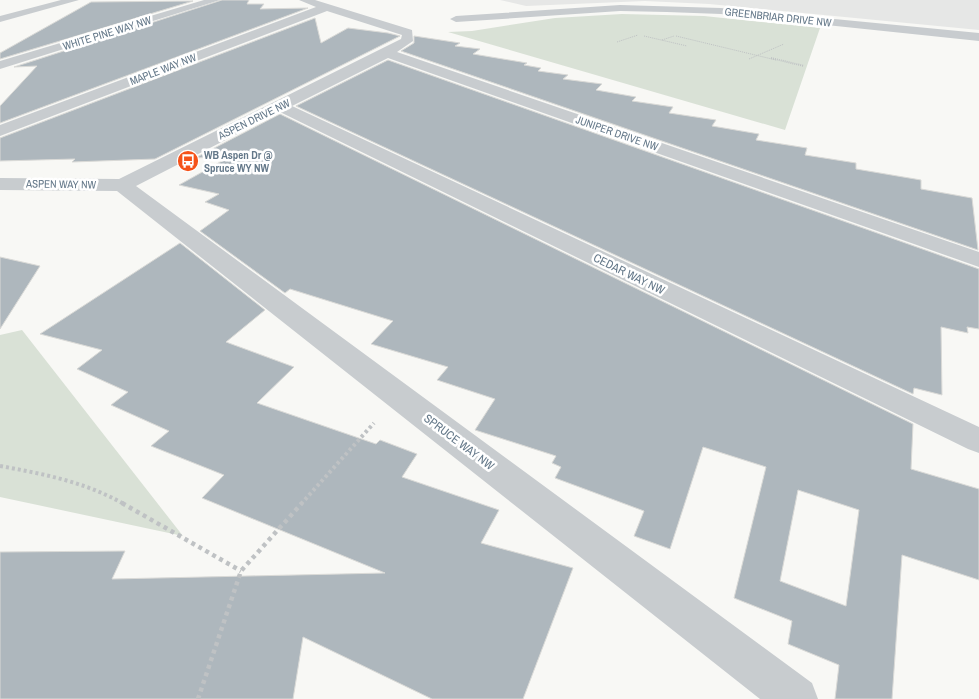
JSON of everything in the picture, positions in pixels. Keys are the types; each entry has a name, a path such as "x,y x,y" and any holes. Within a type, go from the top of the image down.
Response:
{"street":[{"path":"0,19 74,0"},
{"name":"WHITE PINE WAY NW","path":"0,66 215,0"},
{"path":"304,0 408,33 407,41 387,53"},
{"name":"MAPLE WAY NW","path":"0,130 327,7"},
{"name":"GREENBRIAR DRIVE NW","path":"456,20 602,8 667,8 721,11 979,36"},
{"name":"ASPEN DRIVE NW","path":"122,185 387,53"},
{"name":"JUNIPER DRIVE NW","path":"387,53 979,260"},
{"name":"CEDAR WAY NW","path":"278,106 979,441"},
{"name":"ASPEN WAY NW","path":"0,184 122,185"},
{"name":"SPRUCE WAY NW","path":"122,185 796,699"}],"path":[{"path":"618,42 639,34 687,46"},
{"path":"666,34 804,66"},
{"path":"662,40 674,36"},
{"path":"749,59 758,56"},
{"path":"198,699 241,571 398,396"},
{"path":"0,466 63,478 103,492 241,571"}],"shaded area":[{"path":"500,0 979,0 979,30 709,4 645,1 526,6"},
{"path":"622,14 704,16 820,28 785,130 448,32 472,31 555,18"},
{"path":"22,330 183,536 0,497 0,335"}],"building":[{"path":"222,0 249,0 247,4 264,4 260,9 308,8 0,123 0,106 37,66 14,67"},
{"path":"193,1 0,59 0,53 91,2"},
{"path":"315,18 321,43 348,28 400,36 155,159 72,162 75,159 0,161 0,138"},
{"path":"414,36 460,43 455,46 480,49 473,54 527,63 524,65 541,68 538,71 568,75 563,79 602,84 596,90 636,97 632,101 673,107 669,113 716,120 712,126 759,134 756,140 807,148 805,155 856,163 856,169 921,180 921,189 972,198 978,250 401,51 414,43"},
{"path":"388,60 979,269 979,329 967,327 968,333 941,327 942,395 914,388 913,394 296,106"},
{"path":"280,114 913,424 911,469 979,489 979,580 902,555 892,699 835,699 839,665 788,644 792,621 734,598 766,467 703,447 670,549 634,536 644,511 555,478 561,467 552,463 556,456 475,430 495,399 437,380 448,367 371,344 393,321 290,289 285,293 200,231 229,210 205,202 219,194 179,185 231,156 195,158","holes":["798,490 859,510 846,606 780,581"]},
{"path":"180,243 265,310 226,342 294,367 257,403 376,444 380,440 417,454 402,477 499,510 481,543 573,568 523,699 432,699 303,637 293,699 0,699 0,552 125,551 112,579 385,573 202,498 224,475 151,446 169,431 111,405 128,392 77,369 102,350 40,334"},
{"path":"0,257 40,266 0,329"}],"place":[{"name":"WB Aspen Dr @ Spruce WY NW","path":"188,161"}]}
